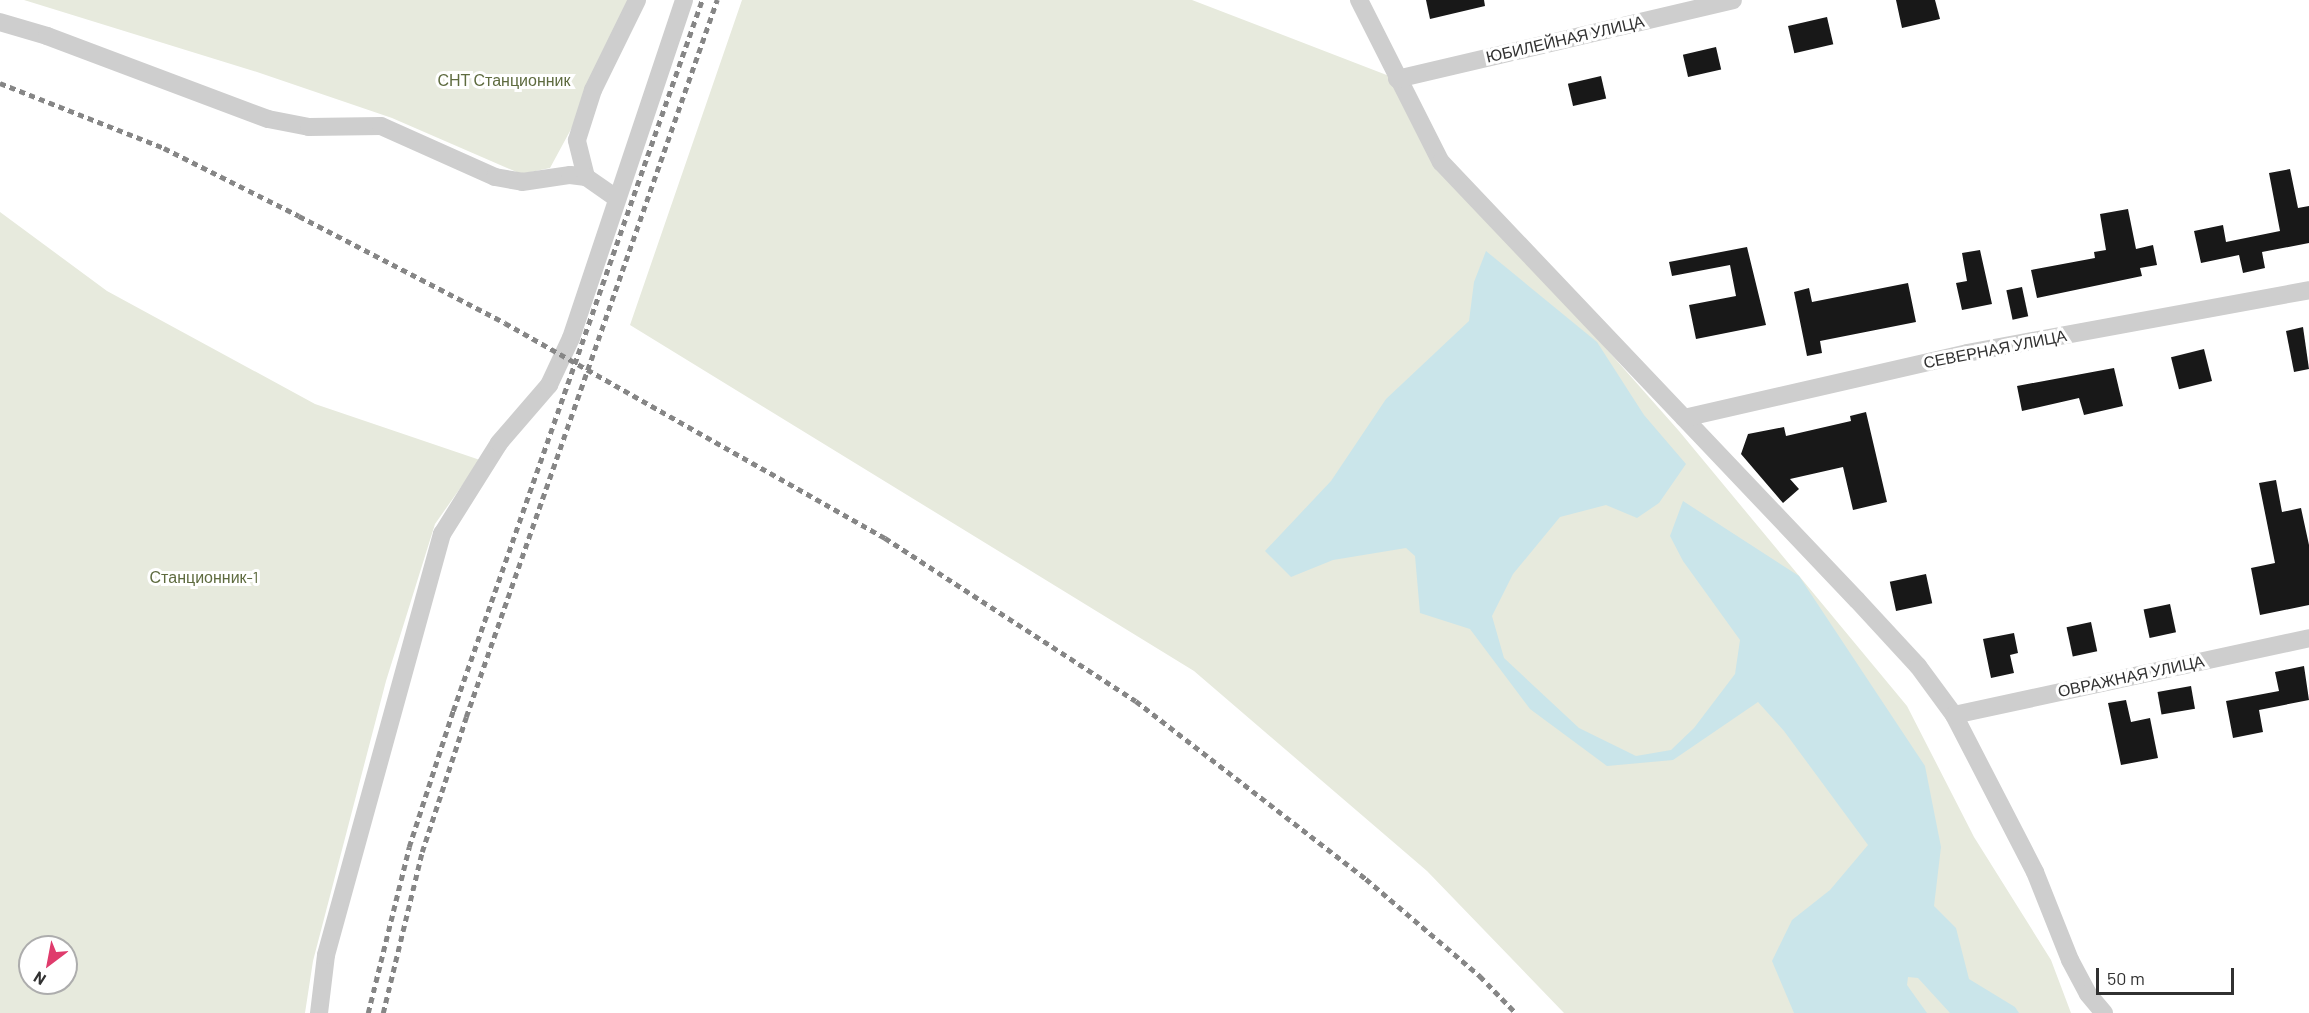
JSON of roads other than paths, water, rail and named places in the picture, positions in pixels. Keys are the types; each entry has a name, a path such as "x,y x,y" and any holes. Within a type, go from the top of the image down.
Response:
{"street":[{"path":"586,177 577,140 593,90 637,0"},
{"path":"319,1013 326,956 442,534 499,443 549,385 571,338 684,0"},
{"path":"1359,0 1441,162 1918,666 1954,715 2035,872 2070,960 2088,994 2104,1013"},
{"name":"ЮБИЛЕЙНАЯ УЛИЦА","path":"1397,79 1733,0"},
{"path":"0,22 47,36 268,119 309,127 381,126 495,177 522,182 570,175 586,177 616,198"},
{"name":"СЕВЕРНАЯ УЛИЦА","path":"1683,418 1966,353 2309,290"},
{"name":"ОВРАЖНАЯ УЛИЦА","path":"1954,715 2309,638"}],"water":[{"path":"1486,251 1597,342 1644,415 1686,464 1659,503 1637,518 1606,505 1560,517 1513,574 1492,616 1504,658 1579,728 1636,756 1671,750 1694,728 1735,674 1740,640 1683,561 1670,536 1683,501 1799,576 1925,766 1941,847 1934,906 1956,928 1969,979 2015,1007 2019,1013 1950,1013 1918,978 1908,977 1907,985 1927,1013 1794,1013 1772,961 1792,920 1830,890 1868,845 1784,731 1758,702 1673,760 1607,766 1530,709 1470,629 1420,613 1415,556 1406,548 1333,560 1291,577 1265,551 1331,481 1386,399 1469,321 1474,282"}],"railway":[{"path":"368,1013 409,847 453,711 702,0"},
{"path":"383,1013 422,852 466,717 717,0"},
{"path":"0,83 164,148 299,216 505,323 885,538 1136,701 1366,879 1480,976 1516,1013"}],"park label":[{"name":"СНТ Станционник","path":"504,80"},
{"name":"Станционник-1","path":"204,577"}]}
